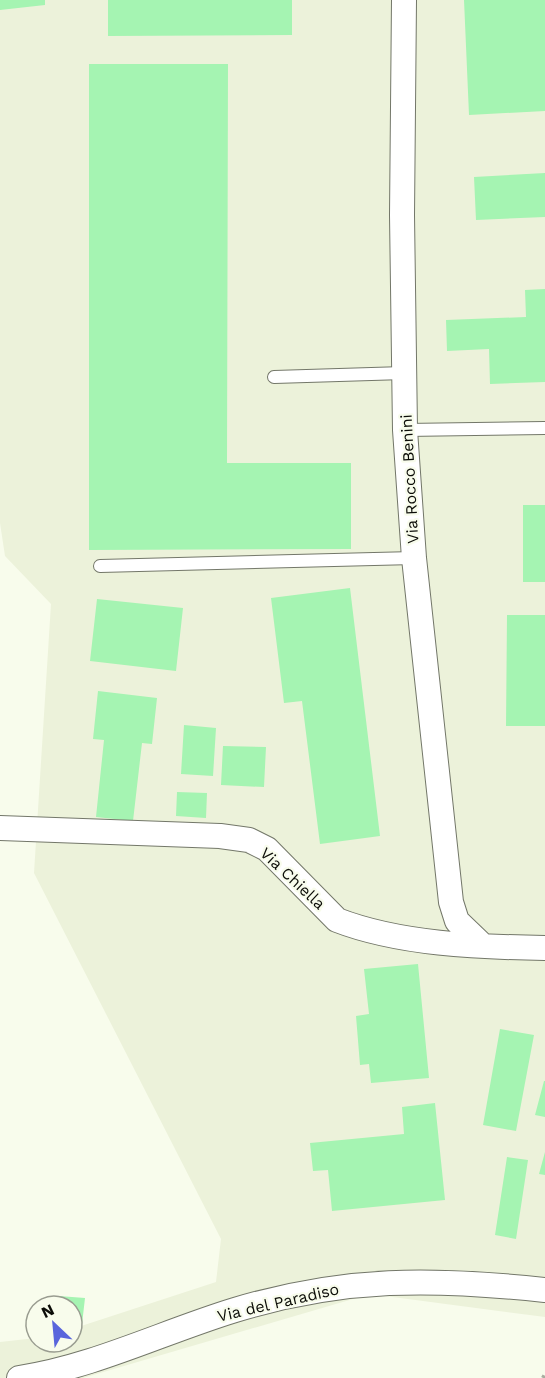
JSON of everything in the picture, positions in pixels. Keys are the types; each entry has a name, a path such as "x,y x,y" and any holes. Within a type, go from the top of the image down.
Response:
{"street":[{"name":"Via Rocco Benini","path":"404,0 405,430 414,558 451,902 457,921 482,945"},
{"name":"Via Chiella","path":"0,828 220,836 249,840 267,849 337,920 378,934 482,945 545,948"},
{"name":"Via del Paradiso","path":"19,1378 84,1362 236,1310 306,1292 360,1284 413,1280 463,1281 545,1290"}],"lane":[{"path":"274,377 404,373"},
{"path":"405,430 545,428"},
{"path":"100,566 414,558"}],"shaded area":[{"path":"0,0 545,0 545,1317 370,1294 83,1378 0,1378 0,1342 24,1339 24,1354 84,1354 84,1325 216,1282 221,1239 34,873 51,604 5,556 0,523"}],"building":[{"path":"0,0 45,0 45,5 0,10"},
{"path":"108,0 292,0 292,35 108,36"},
{"path":"464,0 545,0 545,111 469,115"},
{"path":"89,64 228,64 227,463 351,463 351,549 89,550"},
{"path":"545,173 545,217 476,220 474,177"},
{"path":"545,289 545,382 490,384 489,349 447,351 446,320 526,317 525,290"},
{"path":"523,505 545,505 545,582 523,582"},
{"path":"350,588 380,836 320,844 302,701 284,703 271,598"},
{"path":"97,599 183,608 176,671 90,661"},
{"path":"507,615 545,615 545,726 506,726"},
{"path":"98,691 157,698 152,744 142,743 133,821 96,817 104,740 93,739"},
{"path":"184,725 216,728 213,776 181,774"},
{"path":"223,746 266,747 264,787 221,785"},
{"path":"177,792 207,793 206,818 176,816"},
{"path":"418,964 429,1078 371,1083 369,1064 360,1065 356,1016 369,1014 364,969"},
{"path":"500,1029 534,1035 516,1131 483,1125"},
{"path":"545,1081 545,1117 535,1115"},
{"path":"435,1103 445,1200 332,1211 328,1170 313,1171 310,1143 404,1134 402,1107"},
{"path":"545,1152 545,1175 539,1174"},
{"path":"507,1157 528,1160 516,1239 495,1235"}]}
